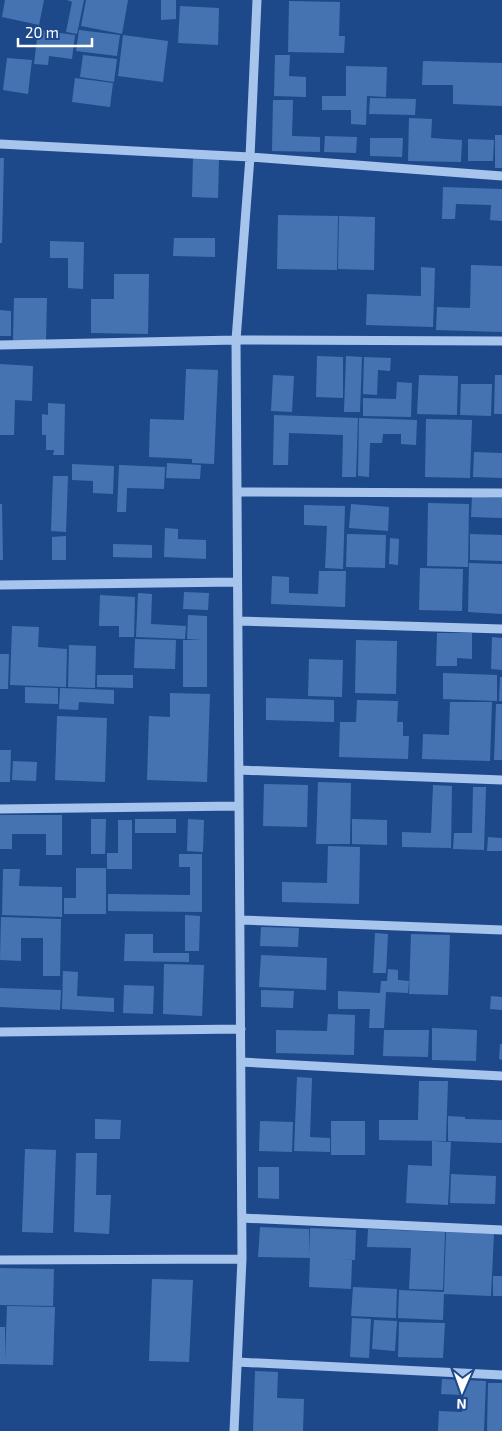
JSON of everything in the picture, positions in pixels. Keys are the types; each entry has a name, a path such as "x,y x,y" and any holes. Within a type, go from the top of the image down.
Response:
{"street":[{"path":"234,1431 242,1259 236,340 250,157 257,0"},
{"path":"0,144 250,157 502,176"},
{"path":"0,345 236,340 502,341"},
{"path":"237,492 502,493"},
{"path":"0,585 237,582"},
{"path":"238,621 502,629"},
{"path":"239,770 502,780"},
{"path":"0,809 239,806"},
{"path":"240,920 502,930"},
{"path":"0,1032 241,1030"},
{"path":"241,1062 502,1076"},
{"path":"242,1218 502,1230"},
{"path":"0,1260 242,1259"},
{"path":"237,1362 502,1375"}],"building":[{"path":"5,0 44,0 39,25 2,17"},
{"path":"67,0 84,0 77,34 66,32 72,2"},
{"path":"86,0 128,0 122,34 81,26"},
{"path":"161,0 176,0 176,19 161,20"},
{"path":"289,1 340,2 339,36 345,36 344,53 288,52"},
{"path":"180,6 219,8 218,45 178,43"},
{"path":"38,30 75,35 72,59 49,56 48,65 34,64"},
{"path":"79,30 120,35 117,56 76,51"},
{"path":"123,35 168,41 163,82 118,76"},
{"path":"83,55 117,59 114,82 80,77"},
{"path":"275,55 290,55 289,76 306,77 306,97 274,96"},
{"path":"7,58 32,60 28,94 3,90"},
{"path":"423,61 502,63 502,106 453,104 453,85 422,85"},
{"path":"346,66 387,67 386,97 367,96 366,125 351,124 351,110 322,110 322,96 346,96"},
{"path":"75,78 113,83 110,107 72,102"},
{"path":"370,98 416,99 415,115 369,114"},
{"path":"273,100 293,100 292,136 320,137 320,152 272,151"},
{"path":"409,118 432,119 431,138 462,140 461,162 408,161"},
{"path":"495,135 502,135 502,168 495,168"},
{"path":"325,136 357,137 356,153 324,152"},
{"path":"370,138 403,138 402,157 370,156"},
{"path":"468,139 494,140 493,161 468,161"},
{"path":"0,158 4,158 2,243 0,243"},
{"path":"193,158 219,158 218,198 192,197"},
{"path":"443,187 502,189 502,221 490,220 491,205 456,204 455,219 442,219"},
{"path":"278,215 338,216 337,270 277,269"},
{"path":"339,216 375,217 374,270 338,269"},
{"path":"174,238 215,238 215,257 173,256"},
{"path":"50,241 84,242 83,289 68,288 68,258 50,258"},
{"path":"471,265 502,266 502,332 436,330 437,307 470,308"},
{"path":"421,267 435,268 433,327 366,325 367,294 421,296"},
{"path":"114,274 149,274 148,334 91,333 91,299 114,299"},
{"path":"14,298 47,298 46,340 13,340"},
{"path":"0,310 11,311 11,336 0,336"},
{"path":"317,356 343,357 343,398 316,397"},
{"path":"346,356 362,357 360,412 344,412"},
{"path":"364,357 391,358 390,371 378,370 377,395 363,394"},
{"path":"0,364 33,366 32,401 15,400 14,435 0,435"},
{"path":"186,369 218,370 214,464 192,463 192,459 149,457 150,419 184,420"},
{"path":"273,375 294,376 292,412 271,411"},
{"path":"419,375 458,376 457,415 417,414"},
{"path":"495,375 502,375 502,414 494,414"},
{"path":"397,382 412,383 411,417 363,416 363,398 396,399"},
{"path":"461,384 492,384 491,416 460,415"},
{"path":"48,403 65,404 64,455 53,455 54,450 46,450 46,435 42,435 42,414 48,415"},
{"path":"274,415 358,418 356,477 342,477 343,435 289,433 288,465 273,465"},
{"path":"359,418 417,420 416,445 401,444 401,434 383,434 382,443 370,443 369,477 358,476"},
{"path":"426,419 472,420 470,478 425,477"},
{"path":"474,452 502,453 502,478 473,477"},
{"path":"167,463 201,465 200,479 166,478"},
{"path":"72,464 114,466 113,494 93,493 93,481 72,480"},
{"path":"119,465 165,467 164,489 127,488 126,512 117,512"},
{"path":"53,476 68,476 66,532 51,531"},
{"path":"472,497 502,498 502,518 471,517"},
{"path":"428,503 469,504 468,567 427,566"},
{"path":"0,504 2,504 3,560 0,560"},
{"path":"351,504 389,507 388,531 349,528"},
{"path":"304,505 345,506 343,569 325,568 327,526 304,525"},
{"path":"165,528 178,529 178,539 206,540 206,559 164,557"},
{"path":"347,534 386,535 385,568 346,567"},
{"path":"470,534 502,535 502,561 470,560"},
{"path":"66,536 66,560 52,560 52,537"},
{"path":"390,538 399,539 398,565 389,564"},
{"path":"113,544 152,545 152,558 113,557"},
{"path":"469,563 502,564 502,614 468,612"},
{"path":"420,568 463,569 462,611 419,610"},
{"path":"319,571 346,571 345,607 271,604 272,576 289,577 289,593 318,594"},
{"path":"184,592 209,593 208,610 183,609"},
{"path":"138,593 152,594 151,624 186,626 185,639 136,637"},
{"path":"100,595 135,597 134,637 119,637 119,626 99,626"},
{"path":"188,615 207,616 207,687 183,687 183,640 202,640 187,639"},
{"path":"12,626 39,627 38,647 67,649 66,687 10,685"},
{"path":"437,633 472,633 472,659 457,658 457,666 436,666"},
{"path":"492,637 502,638 502,670 491,669"},
{"path":"135,639 176,640 175,669 134,668"},
{"path":"356,640 397,641 396,694 355,693"},
{"path":"69,645 96,646 95,688 68,687"},
{"path":"0,654 9,654 8,689 0,689"},
{"path":"309,659 343,660 342,697 308,696"},
{"path":"443,673 497,675 497,701 443,699"},
{"path":"97,675 133,675 133,688 97,687"},
{"path":"500,677 502,677 502,701 499,701"},
{"path":"25,687 58,688 58,704 25,703"},
{"path":"60,688 114,690 114,704 79,702 78,710 59,709"},
{"path":"170,693 210,694 207,782 147,780 149,716 170,717"},
{"path":"266,698 334,700 334,722 266,720"},
{"path":"357,700 398,701 397,722 403,722 403,736 409,736 408,759 339,757 340,722 356,722"},
{"path":"450,702 492,702 490,761 422,759 423,734 449,735"},
{"path":"496,704 502,704 502,760 494,760"},
{"path":"57,716 107,718 105,782 55,780"},
{"path":"0,750 11,750 10,782 0,782"},
{"path":"13,761 37,762 36,781 12,780"},
{"path":"318,782 351,783 350,844 316,844"},
{"path":"264,784 308,785 307,827 263,826"},
{"path":"433,785 452,786 451,848 402,847 402,832 431,833"},
{"path":"473,787 486,787 484,850 453,849 454,833 472,833"},
{"path":"0,815 62,815 62,855 46,855 46,834 12,834 12,849 0,849"},
{"path":"91,819 106,819 105,854 91,854"},
{"path":"135,819 176,819 176,833 135,833"},
{"path":"188,819 204,820 203,852 187,851"},
{"path":"352,819 387,820 387,845 352,844"},
{"path":"118,820 132,820 132,869 107,869 107,853 118,853"},
{"path":"488,837 502,838 502,851 487,851"},
{"path":"328,846 360,847 359,904 282,902 282,882 327,883"},
{"path":"179,854 202,854 202,912 108,911 108,894 190,895 190,867 179,867"},
{"path":"76,868 106,868 106,914 64,914 64,898 76,898"},
{"path":"3,869 20,869 19,886 62,887 62,917 2,915"},
{"path":"185,915 200,916 199,951 185,951"},
{"path":"1,917 61,919 60,976 43,976 43,938 21,938 21,961 0,960"},
{"path":"261,927 299,928 298,947 260,946"},
{"path":"375,933 388,934 386,973 373,973"},
{"path":"125,934 153,934 153,953 189,953 189,962 124,961"},
{"path":"411,934 450,935 448,995 409,994"},
{"path":"261,955 327,958 326,990 259,987"},
{"path":"164,964 204,965 202,1016 163,1014"},
{"path":"388,969 398,970 398,980 409,981 408,993 386,992 384,1028 369,1028 370,1009 338,1009 338,991 380,993 381,981 387,981"},
{"path":"63,971 78,972 77,996 114,998 114,1012 62,1009"},
{"path":"124,985 154,986 153,1014 123,1013"},
{"path":"0,988 61,990 60,1010 0,1007"},
{"path":"261,990 294,991 293,1008 261,1007"},
{"path":"491,996 502,997 502,1010 490,1009"},
{"path":"328,1014 355,1015 354,1055 276,1053 276,1030 327,1031"},
{"path":"432,1028 477,1030 476,1061 432,1060"},
{"path":"384,1030 429,1030 428,1057 383,1056"},
{"path":"500,1044 502,1044 502,1060 499,1059"},
{"path":"297,1077 312,1078 310,1137 330,1138 330,1152 294,1151"},
{"path":"419,1081 448,1081 446,1141 379,1140 379,1120 418,1120"},
{"path":"448,1116 465,1117 465,1119 502,1120 502,1143 448,1141"},
{"path":"95,1119 121,1120 120,1139 95,1139"},
{"path":"260,1121 293,1122 292,1152 259,1151"},
{"path":"331,1121 365,1121 365,1155 331,1155"},
{"path":"432,1141 451,1142 448,1205 406,1203 408,1165 432,1166"},
{"path":"25,1149 56,1150 53,1233 22,1232"},
{"path":"76,1153 97,1153 96,1195 111,1195 109,1234 74,1232"},
{"path":"258,1167 279,1167 279,1199 258,1198"},
{"path":"451,1174 496,1176 495,1204 450,1203"},
{"path":"260,1227 309,1229 309,1255 310,1228 356,1230 355,1260 339,1259 352,1260 351,1289 309,1287 310,1258 258,1257"},
{"path":"368,1229 445,1232 443,1290 409,1289 411,1248 367,1247"},
{"path":"446,1232 494,1234 491,1296 444,1294 443,1320 398,1318 399,1290 444,1292"},
{"path":"0,1268 54,1269 53,1306 0,1305"},
{"path":"493,1276 502,1276 502,1296 493,1296"},
{"path":"152,1279 193,1280 189,1362 149,1361"},
{"path":"353,1287 397,1289 396,1318 351,1316"},
{"path":"7,1306 55,1307 53,1365 0,1364 0,1327 5,1327 5,1360"},
{"path":"352,1318 371,1319 369,1358 350,1357"},
{"path":"374,1320 397,1321 395,1351 372,1349"},
{"path":"399,1322 445,1323 443,1358 398,1357"},
{"path":"255,1371 278,1372 277,1398 304,1399 303,1431 253,1431"},
{"path":"442,1379 486,1381 484,1431 438,1431 439,1411 462,1412 463,1395 441,1394"},
{"path":"488,1383 502,1383 502,1431 487,1431"}]}
